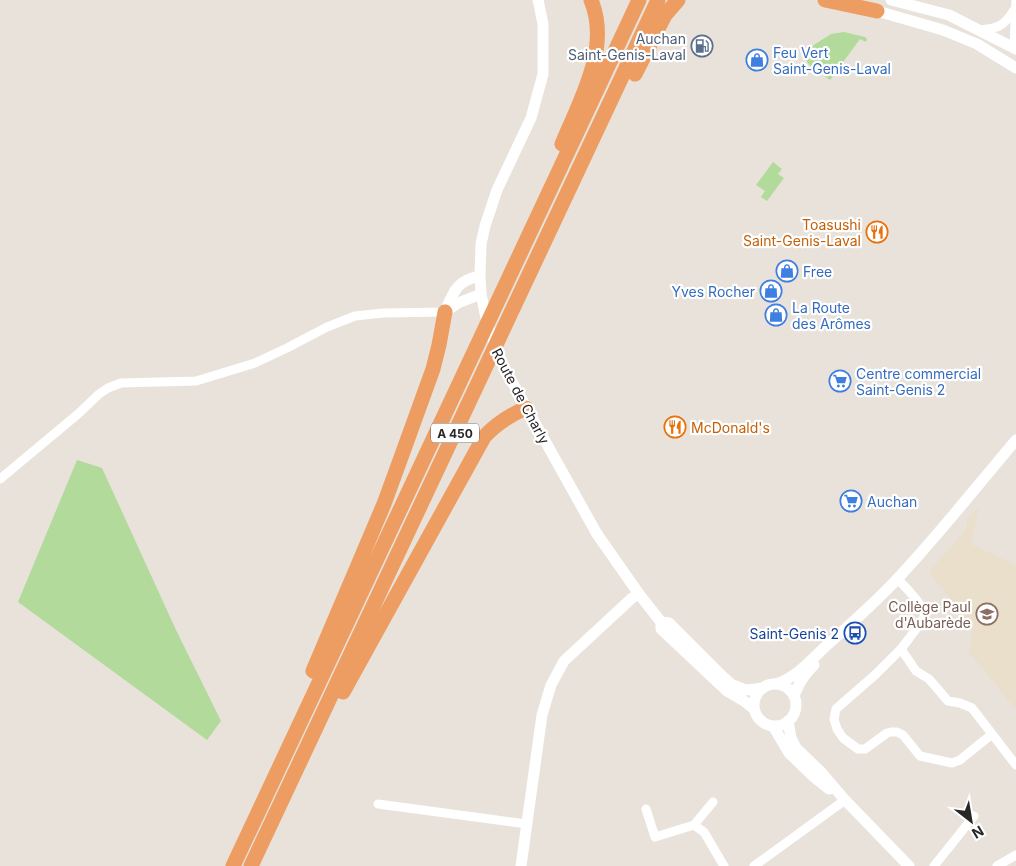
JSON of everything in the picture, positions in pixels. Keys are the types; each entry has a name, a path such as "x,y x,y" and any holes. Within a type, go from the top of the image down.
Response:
{"highway":[{"path":"551,190 548,175 590,75 597,52 597,21 591,0"},
{"name":"A 450","path":"233,866 639,0"},
{"name":"A 450","path":"251,866 658,0"},
{"path":"595,134 609,123 665,15 678,0"},
{"path":"825,0 877,11"},
{"path":"853,0 877,11"},
{"path":"299,726 295,711 387,496 433,369 445,312"},
{"path":"325,709 338,700 484,437 502,421 526,408"}],"main road":[{"name":"Route de Charly","path":"538,0 543,24 543,74 531,118 497,190 481,244 480,276 486,323 506,371 597,534 639,594 662,622 669,623 731,684 746,690 763,688"},
{"path":"891,0 950,15 1015,47"},
{"path":"877,11 943,30 996,50 1006,50 1015,47"},
{"path":"978,44 1016,68"},
{"path":"1015,47 1016,60"},
{"path":"445,312 459,284 469,278 480,276"},
{"path":"445,312 458,303 482,297"},
{"path":"794,696 799,682 806,673 900,581 1016,440"},
{"path":"776,684 787,688 794,696 796,703 795,710 788,721 778,726 773,726 761,721 757,716 754,703 758,692 769,685 783,682 900,581"},
{"path":"521,866 542,715 551,685 564,661 632,598 639,594"},
{"name":"Route de Charly","path":"662,622 661,629 726,691 754,709"},
{"path":"788,721 791,738 796,748 909,866"},
{"path":"773,726 789,753 814,777 845,800"}],"street":[{"path":"1015,47 1016,0"},
{"path":"980,30 1002,25 1016,7"},
{"path":"0,479 108,388 121,384 196,380 255,363 327,327 355,316 384,313 445,312"},
{"path":"900,581 923,610 923,620 900,649 876,674 836,709 834,719 837,729 843,738 858,749 865,749 887,733 897,732 902,735 920,756 952,763 960,760 992,734"},
{"path":"900,649 916,671 929,679 948,701 972,708 1016,765"},
{"path":"754,866 845,800"},
{"path":"646,809 655,837 694,825 713,802"},
{"path":"378,804 527,824"},
{"path":"934,866 974,816"},
{"path":"694,825 704,832 724,866"},
{"path":"997,866 1016,855"}],"shaded area":[{"name":"Collège Paul d'Aubarède","path":"979,507 971,544 1016,565 1016,709 969,652 973,624 966,623 951,605 952,601 929,572 967,528 967,520"}],"green space":[{"path":"844,32 867,39 866,42 860,39 830,80 810,66 806,60 806,54 809,48 831,34"},
{"path":"773,162 782,169 778,174 784,178 767,201 761,197 765,191 756,185"},
{"path":"77,460 102,468 176,630 221,721 207,740 18,602"}],"place":[{"name":"Auchan Saint-Genis-Laval","path":"702,46"},
{"name":"Feu Vert Saint-Genis-Laval","path":"757,60"},
{"name":"Toasushi Saint-Genis-Laval","path":"877,232"},
{"name":"Free","path":"787,271"},
{"name":"Yves Rocher","path":"771,291"},
{"name":"La Route des Arômes","path":"776,315"},
{"name":"Centre commercial Saint-Genis 2","path":"840,381"},
{"name":"McDonald's","path":"675,427"},
{"name":"Auchan","path":"851,501"},
{"name":"Collège Paul d'Aubarède","path":"987,614"},
{"name":"Saint-Genis 2","path":"855,633"}]}
